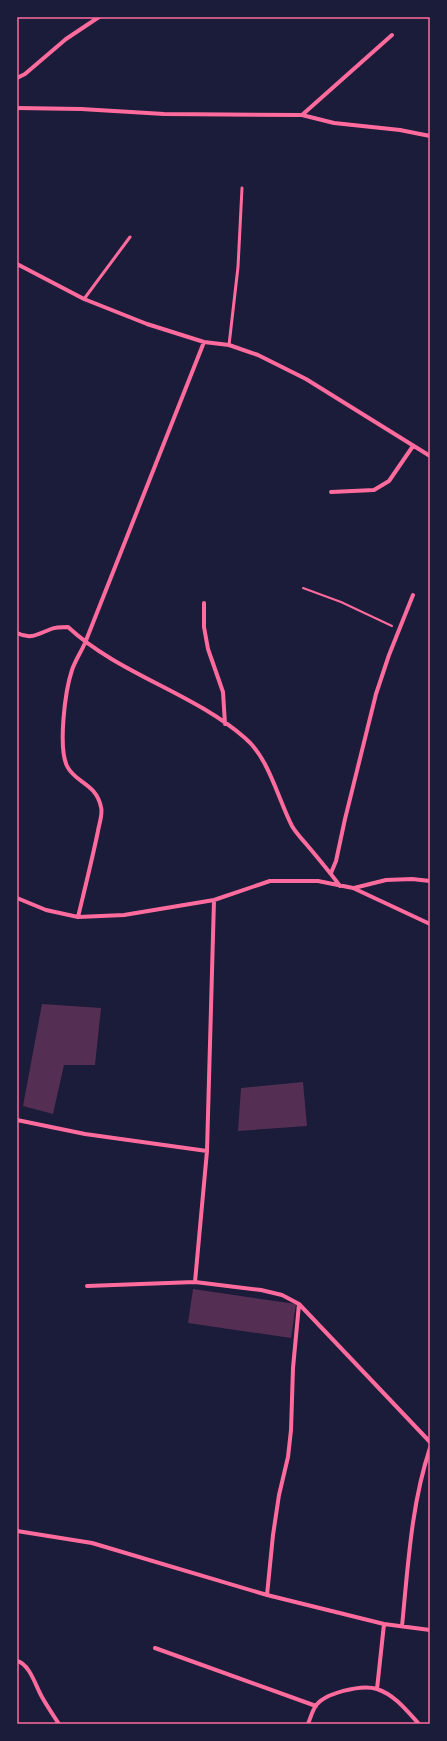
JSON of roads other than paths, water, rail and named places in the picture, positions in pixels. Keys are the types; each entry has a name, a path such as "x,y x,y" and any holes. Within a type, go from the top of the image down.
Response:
{"street":[{"path":"17,78 25,74 66,39 99,17"},
{"path":"302,115 392,35"},
{"path":"17,108 81,109 164,114 302,115 334,123 400,130 430,136"},
{"path":"17,264 84,299 147,324 204,342 229,345 258,355 306,379 430,456"},
{"path":"78,917 94,854 102,809 99,799 93,789 80,780 67,767 63,750 62,732 72,671 85,643 204,342"},
{"path":"331,492 374,490 389,481 413,446"},
{"path":"331,873 336,861 376,694 398,629 413,595"},
{"path":"204,602 204,627 208,649 223,692 225,724"},
{"path":"17,633 24,637 37,636 53,628 68,627 85,643 162,688 204,708 246,739 260,756 293,827 340,886"},
{"path":"353,888 386,880 412,879 430,881"},
{"path":"17,904 18,898 46,910 78,917 124,915 214,900 270,881 318,881 353,888 430,924"},
{"path":"195,1282 207,1151 214,900"},
{"path":"17,1120 85,1134 207,1151"},
{"path":"87,1286 195,1282 261,1290 282,1295 298,1304 430,1442"},
{"path":"267,1595 273,1535 279,1495 288,1457 291,1430 293,1368 298,1304"},
{"path":"402,1626 408,1563 418,1490 430,1448"},
{"path":"17,1531 92,1543 267,1595 384,1624 430,1630"},
{"path":"377,1689 384,1624"},
{"path":"155,1648 316,1706"},
{"path":"17,1661 28,1670 42,1697 59,1724"},
{"path":"308,1724 316,1706 336,1692 358,1687 377,1689 400,1703 419,1724"}],"lane":[{"path":"229,345 238,267 242,188"},
{"path":"84,299 130,237"}]}
